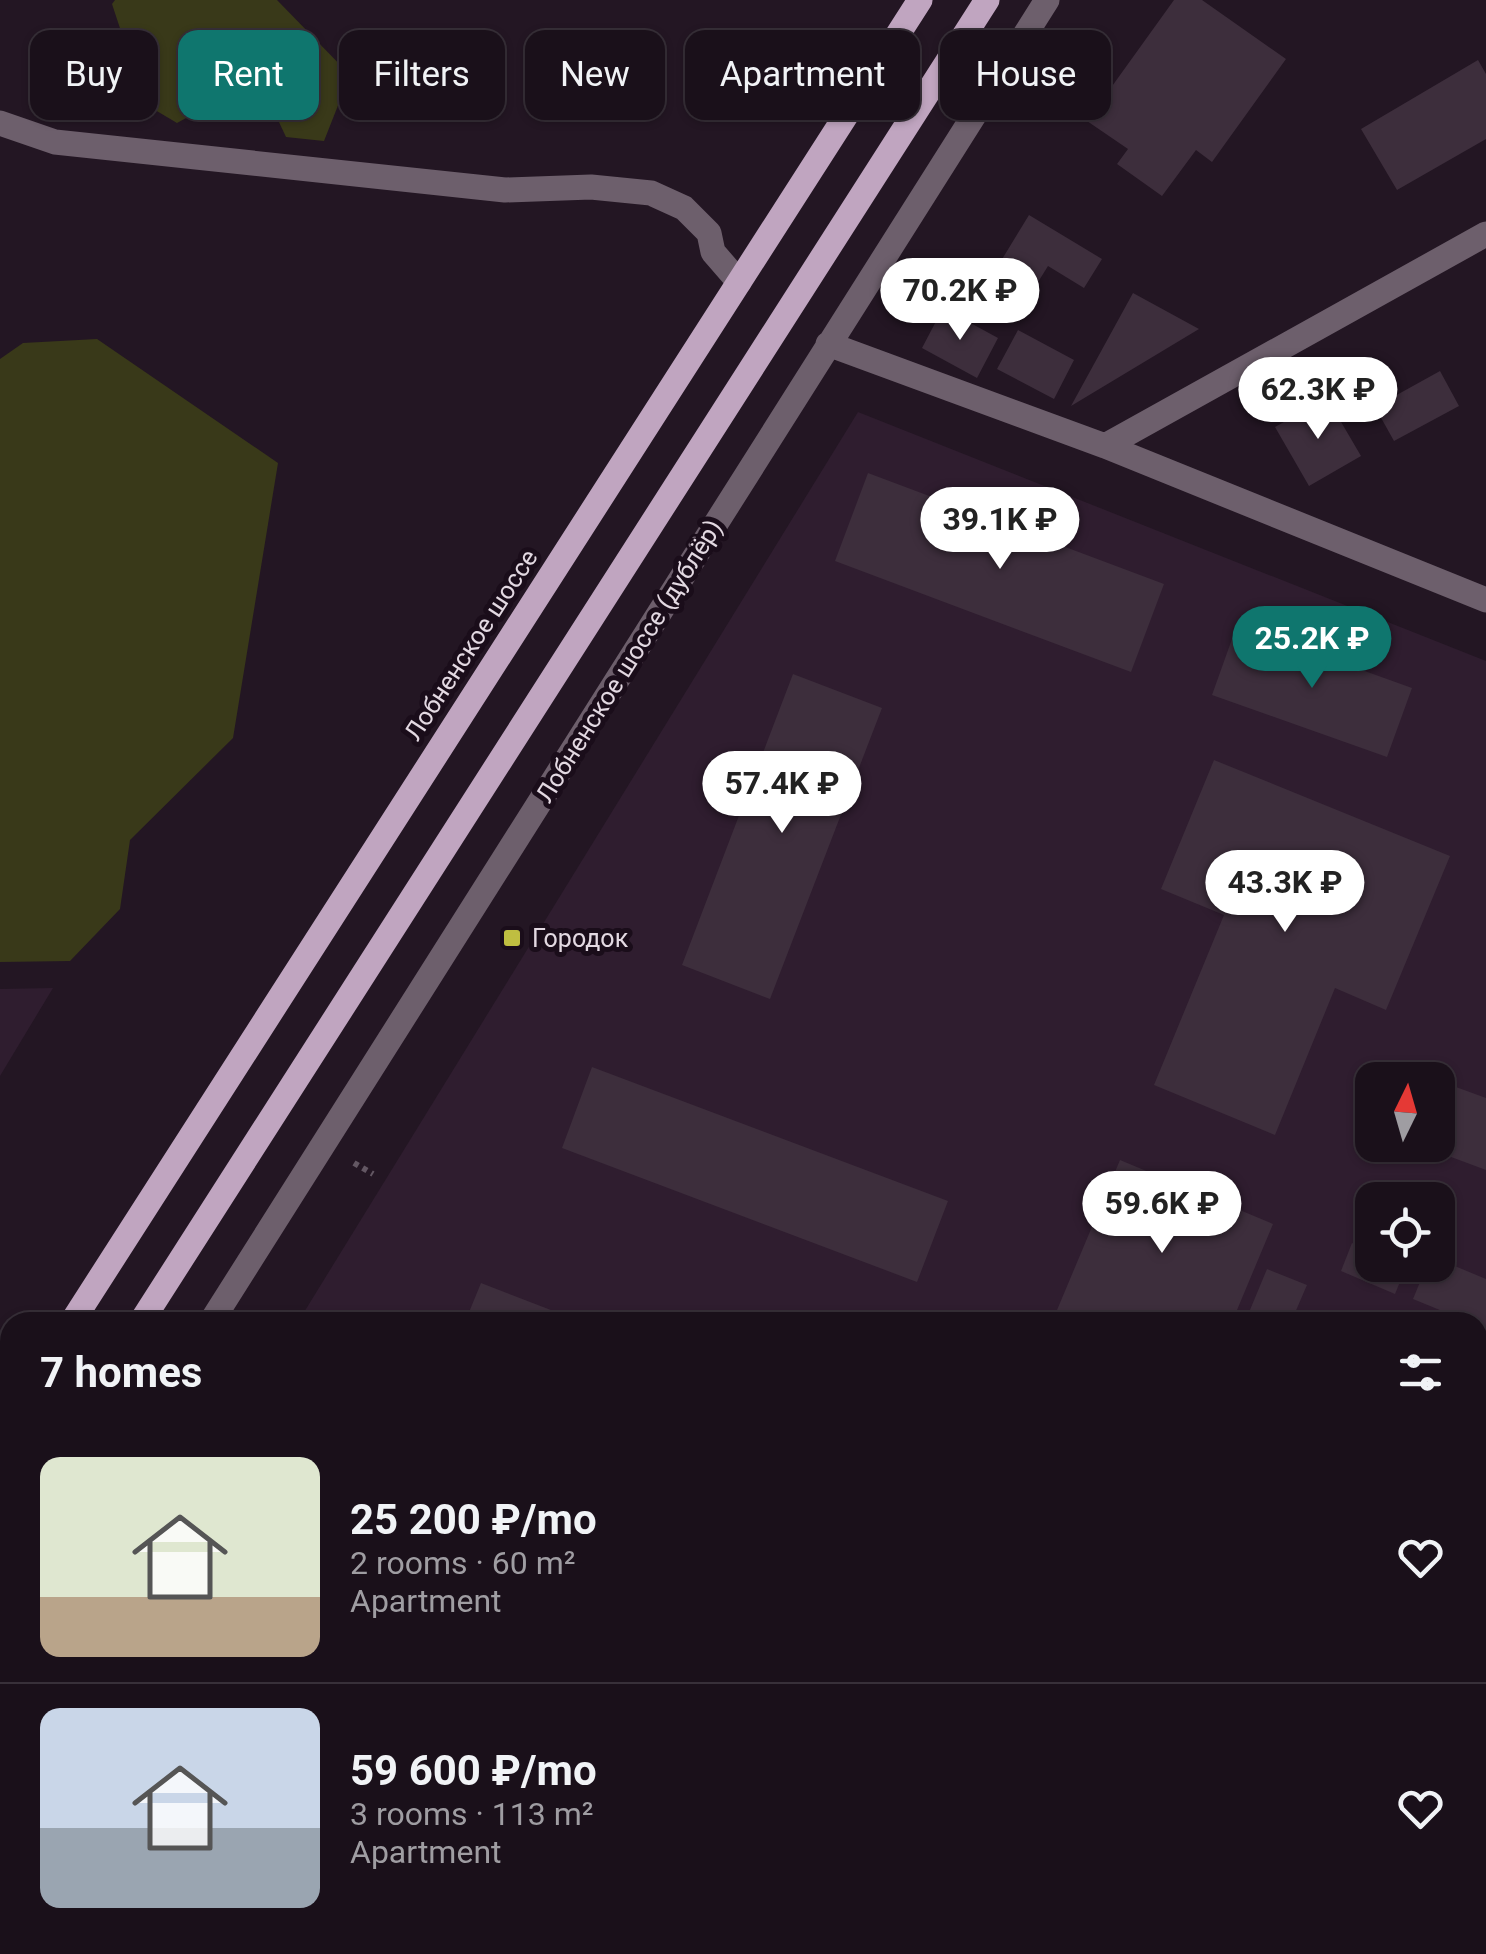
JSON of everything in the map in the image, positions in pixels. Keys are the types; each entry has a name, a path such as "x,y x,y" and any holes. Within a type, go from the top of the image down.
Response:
{"main road":[{"name":"Лобненское шоссе","path":"78,1312 920,0"},
{"path":"147,1312 987,0"}],"street":[{"name":"Лобненское шоссе (дублёр)","path":"216,1312 1047,0"},
{"path":"0,124 55,142 504,190 592,188 651,193 684,208 709,232 713,252 739,282"},
{"path":"1105,446 1486,234"},
{"path":"828,344 1105,446 1486,600"}],"path":[{"path":"354,1163 373,1174"}],"shaded area":[{"path":"115,0 277,0 306,30 178,30 178,120 182,120 177,123 158,112 158,30 121,30 112,4"},
{"path":"319,43 339,64 339,103 324,141 286,137 278,120 319,120"},
{"path":"97,339 278,463 233,738 130,840 120,909 70,961 0,962 0,359 23,343"},
{"path":"858,412 1486,661 1486,1312 304,1312"},
{"path":"53,988 0,1076 0,989"}],"building":[{"path":"1174,0 1202,0 1286,59 1212,162 1196,150 1162,196 1117,164 1128,149 1087,121 1111,120 1111,88"},
{"path":"1478,60 1486,74 1486,139 1397,190 1361,129"},
{"path":"1029,215 1102,259 1084,288 1048,266 1015,319 979,297"},
{"path":"1133,293 1199,329 1071,406"},
{"path":"943,308 998,338 977,378 922,348"},
{"path":"1018,330 1074,360 1054,399 997,369"},
{"path":"1440,371 1459,406 1394,441 1375,407"},
{"path":"1327,398 1361,456 1309,486 1275,427"},
{"path":"868,473 1164,584 1131,672 835,561"},
{"path":"1237,625 1412,688 1387,757 1212,695"},
{"path":"793,674 882,708 770,999 682,965"},
{"path":"1214,760 1450,856 1386,1010 1335,988 1275,1135 1154,1085 1224,915 1161,889"},
{"path":"592,1067 948,1201 917,1282 562,1148"},
{"path":"1455,1087 1486,1098 1486,1170 1455,1158"},
{"path":"1120,1160 1273,1224 1236,1312 1056,1312"},
{"path":"1352,1243 1355,1244 1355,1277 1341,1271"},
{"path":"1455,1266 1486,1279 1486,1312 1445,1312 1413,1299 1420,1282 1455,1282"},
{"path":"1267,1269 1307,1285 1295,1312 1249,1312"},
{"path":"1367,1282 1400,1282 1395,1294"},
{"path":"481,1283 556,1312 469,1312"}],"place":[{"name":"Городок","path":"512,938"}]}
